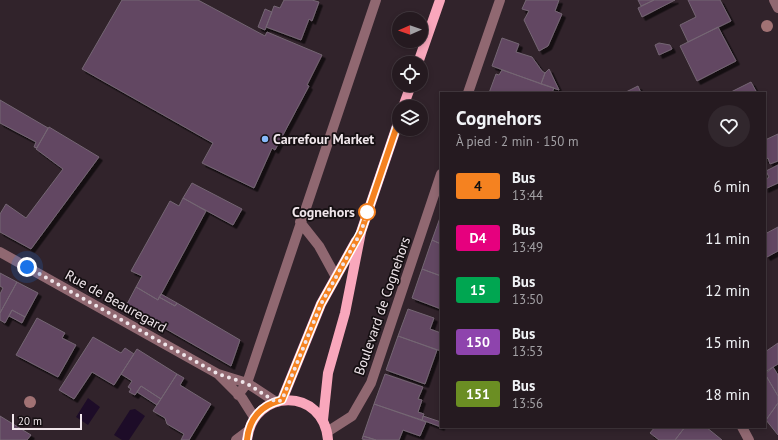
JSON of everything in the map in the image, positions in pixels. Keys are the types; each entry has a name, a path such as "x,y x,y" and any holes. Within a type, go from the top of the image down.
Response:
{"main road":[{"path":"420,56 440,0"},
{"path":"323,420 328,373 344,313 361,232 394,136"},
{"path":"279,401 321,304 361,232"},
{"path":"247,435 254,417 264,408 279,401 294,400 315,410 323,420 328,436"}],"street":[{"path":"238,394 246,383 376,0"},
{"path":"468,92 500,0"},
{"path":"774,0 778,8"},
{"name":"Boulevard de Cognehors","path":"328,436 352,416 371,383 440,177"},
{"path":"300,222 319,246 336,277"},
{"name":"Rue de Beauregard","path":"0,252 218,374 246,383 279,401"},
{"name":"Rue de Beauregard","path":"218,374 238,394 254,417"},
{"path":"743,428 749,440"},
{"path":"236,440 247,435"}],"shaded area":[{"path":"88,398 100,407 88,425 76,417"},
{"path":"135,409 145,416 129,440 122,440 114,435 130,410"}],"building":[{"path":"122,0 198,0 265,36 267,32 322,55 307,85 309,86 275,150 272,148 254,188 202,163 213,143 82,69"},
{"path":"284,0 312,0 319,2 312,21 309,19 301,40 266,27 274,6 280,8"},
{"path":"526,0 559,0 555,11 562,14 548,46 539,51 524,20 529,11 522,9"},
{"path":"638,0 654,0 641,6"},
{"path":"654,0 675,0 642,17 638,8"},
{"path":"688,0 720,0 731,21 688,42 680,25 696,17"},
{"path":"265,9 272,12 265,30 258,27"},
{"path":"718,27 736,61 697,81 680,46"},
{"path":"502,38 519,44 516,52 532,57 545,73 541,84 492,66"},
{"path":"659,43 670,45 672,49 659,55 655,45"},
{"path":"549,69 559,90 541,84 545,73"},
{"path":"502,70 554,88 552,92 489,92 496,74 499,75"},
{"path":"751,82 756,92 731,92"},
{"path":"638,86 641,92 626,92"},
{"path":"0,100 48,128 37,148 34,147 36,142 0,123"},
{"path":"49,127 99,157 31,249 0,232 0,214 6,204 26,218 63,169 36,149"},
{"path":"778,134 778,161 770,164 768,158 766,159 766,140"},
{"path":"778,165 778,183 766,189 766,179 769,177 766,171"},
{"path":"192,183 242,209 233,225 183,198"},
{"path":"183,198 206,211 158,300 136,287 142,276 131,271 170,201 179,206"},
{"path":"440,218 440,244 432,240"},
{"path":"778,227 778,251 767,257 766,256 766,233"},
{"path":"432,240 440,244 440,276 422,269"},
{"path":"422,269 440,276 440,309 412,298"},
{"path":"0,273 17,282 0,313 0,294 3,288 0,286"},
{"path":"17,282 38,293 25,317 12,310 5,323 0,320 0,313"},
{"path":"136,287 158,300 159,297 175,306 177,303 240,340 231,366 126,306"},
{"path":"161,294 177,303 175,306 159,297"},
{"path":"408,309 434,318 430,329 440,333 440,351 398,336"},
{"path":"12,310 25,317 22,323 9,316"},
{"path":"37,318 65,333 62,338 76,345 58,377 16,355"},
{"path":"398,336 437,350 425,384 386,370"},
{"path":"93,337 121,353 125,348 134,354 114,385 92,372 74,399 59,390"},
{"path":"778,343 778,364 766,371 766,351"},
{"path":"137,349 177,374 161,399 141,386 135,395 129,392 131,389 128,387 132,381 121,374"},
{"path":"773,367 778,375 778,396 766,376 766,373"},
{"path":"177,374 184,378 180,385 211,404 189,440 181,440 184,434 167,424 165,418 153,411"},
{"path":"385,374 423,387 418,399 422,400 418,412 424,414 422,420 374,404"},
{"path":"766,376 778,396 778,403 766,420"},
{"path":"141,386 161,399 157,405 137,392"},
{"path":"778,403 778,435 766,420"},
{"path":"374,404 426,422 420,436 403,430 399,440 376,440 363,436"},
{"path":"0,416 31,435 27,440 0,440"},
{"path":"423,416 440,422 440,427 422,420"},
{"path":"654,428 684,428 675,440 659,440 650,433"},
{"path":"684,428 707,428 722,440 675,440"},
{"path":"363,436 376,440 362,439"}],"bus line":[{"name":"4","path":"247,440 248,431 254,417 260,410 268,405 282,400 321,304 361,232 394,136"}],"place":[{"name":"Carrefour Market","path":"265,139"},
{"name":"Cognehors","path":"367,212"}],"route":[{"path":"27,267 218,374 246,383 276,402 282,400 321,304 361,232 369,207 367,212"}]}
